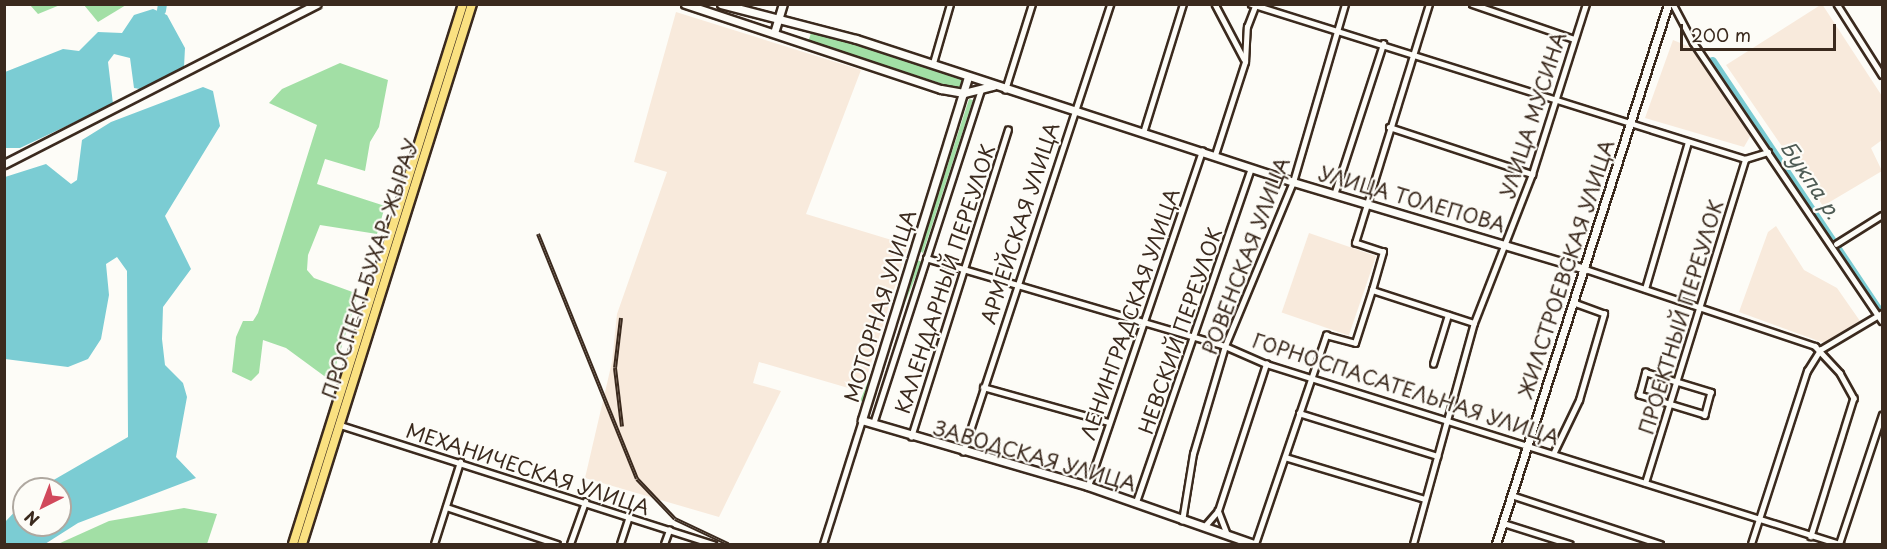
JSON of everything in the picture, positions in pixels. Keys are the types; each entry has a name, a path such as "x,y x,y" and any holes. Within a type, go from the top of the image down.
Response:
{"main road":[{"name":"ПРОСПЕКТ БУХАР-ЖЫРАУ","path":"293,544 335,423 416,165 463,4"},
{"name":"ПРОСПЕКТ БУХАР-ЖЫРАУ","path":"416,165 472,4"},
{"name":"ПРОСПЕКТ БУХАР-ЖЫРАУ","path":"302,544 335,423"}],"street":[{"path":"4,165 316,4"},
{"path":"685,4 964,93 980,91 993,86"},
{"name":"УЛИЦА ТОЛЕПОВА","path":"721,4 779,18 933,63 1005,90 1215,155 1293,182 1335,192 1701,306 1820,350"},
{"path":"774,33 783,4"},
{"path":"933,63 951,4"},
{"path":"1005,90 1032,4"},
{"name":"АРМЕЙСКАЯ УЛИЦА","path":"963,453 1015,286 1110,4"},
{"path":"1143,133 1183,4"},
{"path":"1215,4 1237,38 1245,62"},
{"name":"РОВЕНСКАЯ УЛИЦА","path":"1182,521 1193,454 1225,346 1293,182 1345,4"},
{"path":"1255,544 1326,335 1355,343 1383,252 1355,243 1389,127 1429,4"},
{"path":"1473,4 1574,39"},
{"name":"УЛИЦА МУСИНА","path":"1413,544 1474,323 1532,174 1586,4"},
{"name":"ЖИЛСТРОЕВСКАЯ УЛИЦА","path":"1496,544 1668,4"},
{"path":"1673,4 1768,152 1881,314 1882,321"},
{"path":"1837,4 1882,75"},
{"path":"1215,155 1245,62 1247,27 1254,5 1414,53 1745,159 1768,152"},
{"path":"1335,192 1383,44"},
{"name":"МОТОРНАЯ УЛИЦА","path":"823,544 968,77"},
{"name":"МОТОРНАЯ УЛИЦА","path":"873,424 984,83"},
{"path":"1389,127 1532,174"},
{"name":"КАЛЕНДАРНЫЙ ПЕРЕУЛОК","path":"911,437 1008,130"},
{"path":"1645,289 1688,142"},
{"name":"ЛЕНИНГРАДСКАЯ УЛИЦА","path":"1088,486 1140,324 1202,152"},
{"name":"ПРОЕКТНЫЙ ПЕРЕУЛОК","path":"1646,483 1745,159"},
{"name":"НЕВСКИЙ ПЕРЕУЛОК","path":"1136,502 1195,339 1251,168"},
{"path":"1836,244 1882,215"},
{"name":"ГОРНОСПАСАТЕЛЬНАЯ УЛИЦА","path":"926,258 1140,324 1225,346 1266,364 1528,443 1758,522 1840,544"},
{"path":"1372,290 1474,323"},
{"path":"1554,452 1579,400 1604,314 1574,303"},
{"path":"1751,544 1807,371 1820,350 1881,314"},
{"path":"1433,364 1448,315"},
{"path":"1811,536 1854,398 1820,350"},
{"path":"1203,528 1218,511 1266,364"},
{"path":"1645,372 1678,382 1711,392 1705,415 1639,395 1645,372"},
{"path":"983,387 1108,422"},
{"path":"1299,413 1438,456"},
{"path":"1840,544 1882,415"},
{"name":"ЗАВОДСКАЯ УЛИЦА","path":"862,420 963,453 1088,486 1182,521 1255,544"},
{"name":"МЕХАНИЧЕСКАЯ УЛИЦА","path":"335,423 714,544"},
{"path":"1285,457 1425,498"},
{"path":"434,544 460,462"},
{"path":"1511,495 1659,544"},
{"path":"570,544 585,502"},
{"path":"446,507 557,544"},
{"path":"1218,511 1227,536"},
{"path":"620,544 629,516"},
{"path":"1503,523 1570,544"},
{"path":"664,544 669,530"}],"shaded area":[{"path":"1822,4 1882,96 1882,140 1871,148 1882,171 1823,206 1726,65"},
{"path":"676,12 861,70 806,214 908,245 862,392 759,362 753,383 781,391 719,517 585,478 612,362 617,314 667,172 634,162"},
{"path":"1673,40 1690,47 1752,133 1744,147 1645,118"},
{"path":"1776,226 1804,270 1837,288 1860,321 1824,343 1739,312 1768,232"},
{"path":"1309,233 1376,256 1349,336 1282,312"}],"green space":[{"path":"30,5 60,5 38,14"},
{"path":"84,5 126,5 98,22"},
{"path":"812,30 962,79 959,89 809,40"},
{"path":"340,63 388,80 379,127 370,142 365,171 325,159 317,184 385,206 377,234 320,225 308,255 307,270 314,278 358,294 331,381 286,348 263,340 259,373 251,381 232,372 236,337 243,321 253,321 258,313 317,125 269,103 282,89"},
{"path":"969,99 973,100 923,253 920,251"},
{"path":"917,260 922,262 865,403 860,401"},
{"path":"184,508 217,514 207,544 58,544 109,521"}],"water":[{"path":"153,9 167,15 185,48 184,67 140,89 134,88 130,58 114,54 108,62 113,104 20,148 5,148 5,72 63,49 79,51 98,32 122,33 134,15"},
{"path":"203,87 213,91 220,126 165,216 191,269 163,307 162,339 165,365 183,383 187,397 176,457 196,478 72,527 72,477 59,477 128,437 127,271 117,257 106,264 109,295 101,339 88,359 68,367 5,359 5,177 46,164 71,184 77,180 82,140 111,122"},
{"path":"12,515 12,537 56,537 45,544 5,544 5,522"}],"waterway":[{"path":"161,10 162,4"},
{"name":"Букпа р.","path":"1712,61 1882,316"}],"railway":[{"path":"538,234 637,479 675,519 728,544"},
{"path":"621,318 615,368 622,427"}]}
